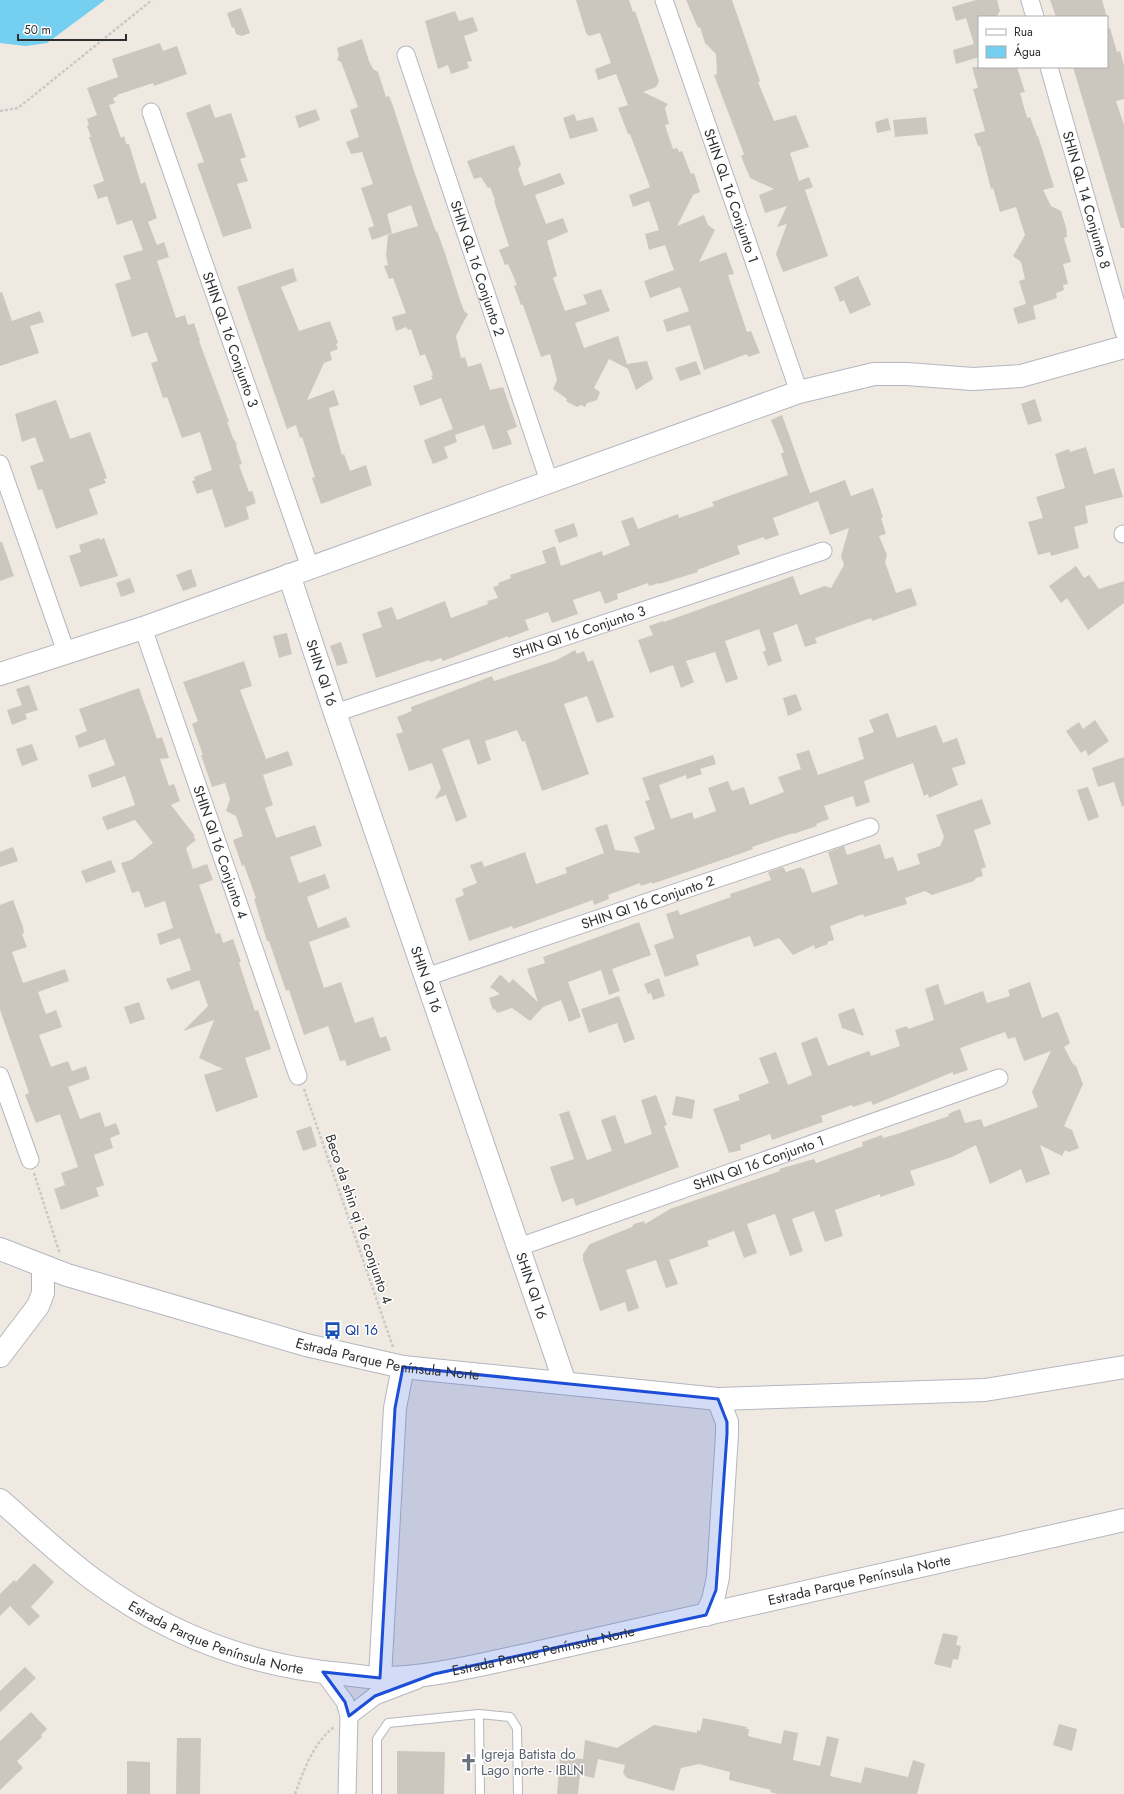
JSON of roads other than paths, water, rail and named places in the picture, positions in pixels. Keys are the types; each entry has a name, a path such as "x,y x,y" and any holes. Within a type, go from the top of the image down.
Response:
{"main road":[{"path":"0,674 143,628 799,392 874,374 907,374 973,379 1021,376 1124,347"},
{"name":"SHIN QI 16","path":"289,575 565,1383"},
{"name":"Estrada Parque Península Norte","path":"0,1249 43,1267 67,1275 306,1345 403,1366 718,1399 985,1390 1124,1367"},
{"path":"0,1356 38,1306 43,1293 43,1267"},
{"path":"380,1678 395,1408 403,1366"},
{"path":"706,1615 713,1600 718,1577 727,1441 728,1422 718,1399"},
{"name":"Estrada Parque Península Norte","path":"0,1500 93,1580 157,1621 189,1636 231,1652 277,1664 323,1672 380,1678 434,1674 706,1615 1124,1520"}],"street":[{"name":"SHIN QL 16 Conjunto 1","path":"664,0 799,392"},
{"path":"1030,0 1035,16"},
{"name":"SHIN QL 16 Conjunto 2","path":"406,55 550,481"},
{"name":"SHIN QL 14 Conjunto 8","path":"1049,68 1124,332"},
{"name":"SHIN QL 16 Conjunto 3","path":"151,112 310,567"},
{"path":"0,464 66,652"},
{"name":"SHIN QI 16 Conjunto 3","path":"335,713 823,551"},
{"name":"SHIN QI 16 Conjunto 4","path":"143,628 298,1076"},
{"name":"SHIN QI 16 Conjunto 2","path":"426,977 870,827"},
{"path":"0,1076 30,1160"},
{"name":"SHIN QI 16 Conjunto 1","path":"519,1247 999,1078"},
{"path":"323,1672 345,1702 349,1716 347,1794"},
{"path":"349,1716 375,1696 434,1674"}],"lane":[{"path":"377,1794 377,1739 388,1723 479,1714 510,1717 517,1728 518,1794"},
{"path":"479,1714 480,1794"}],"water":[{"path":"0,0 105,0 47,43 26,46 0,43"}],"place":[{"name":"QI 16","path":"332,1330"},
{"name":"Igreja Batista do Lago norte - IBLN","path":"468,1762"}]}
